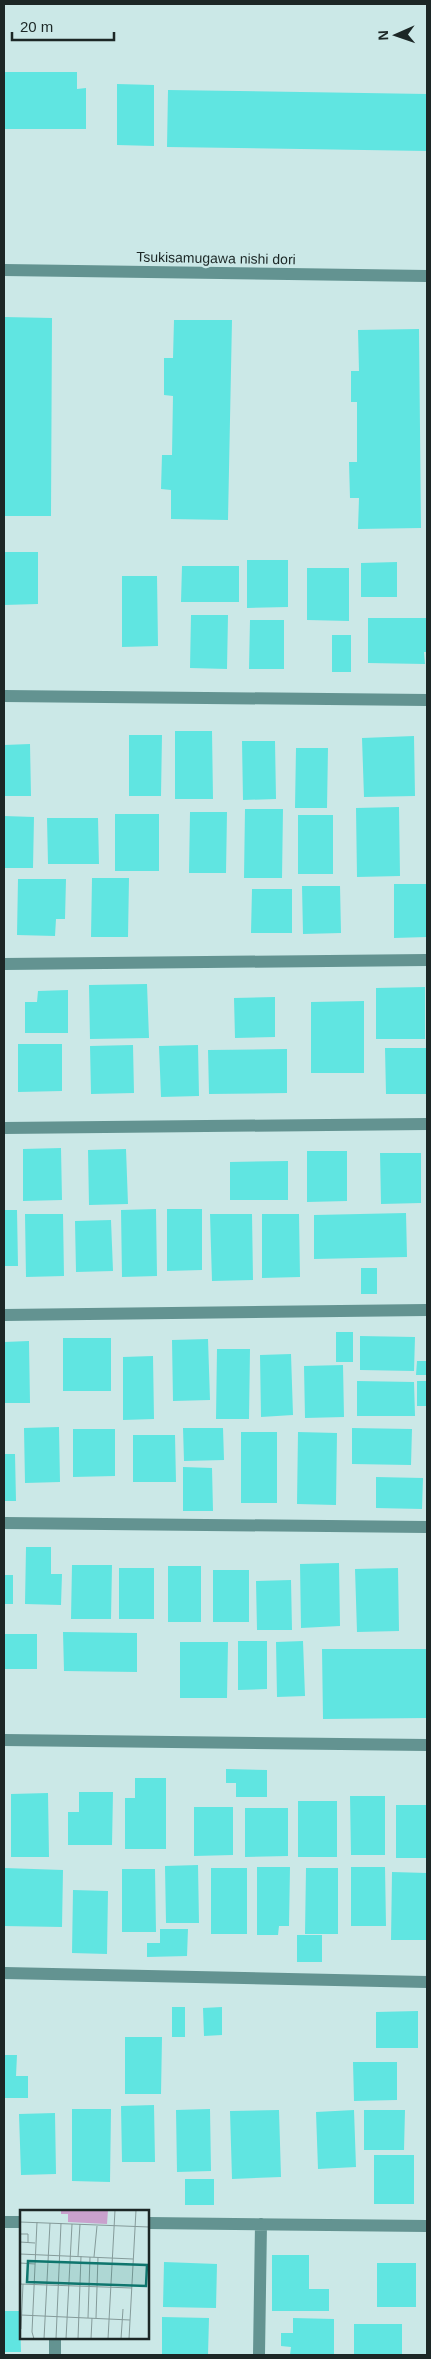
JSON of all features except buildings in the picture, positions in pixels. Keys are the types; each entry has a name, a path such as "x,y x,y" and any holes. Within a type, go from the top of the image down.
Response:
{"street":[{"name":"Tsukisamugawa nishi dori","path":"4,270 427,276"},
{"path":"4,696 427,700"},
{"path":"4,964 427,960"},
{"path":"4,1128 427,1124"},
{"path":"4,1315 427,1310"},
{"path":"4,1522 427,1527"},
{"path":"4,1740 427,1745"},
{"path":"4,1973 427,1982"},
{"path":"4,2222 20,2222"},
{"path":"149,2223 427,2226"},
{"path":"259,2355 260,2224"},
{"path":"55,2339 55,2355"}]}
